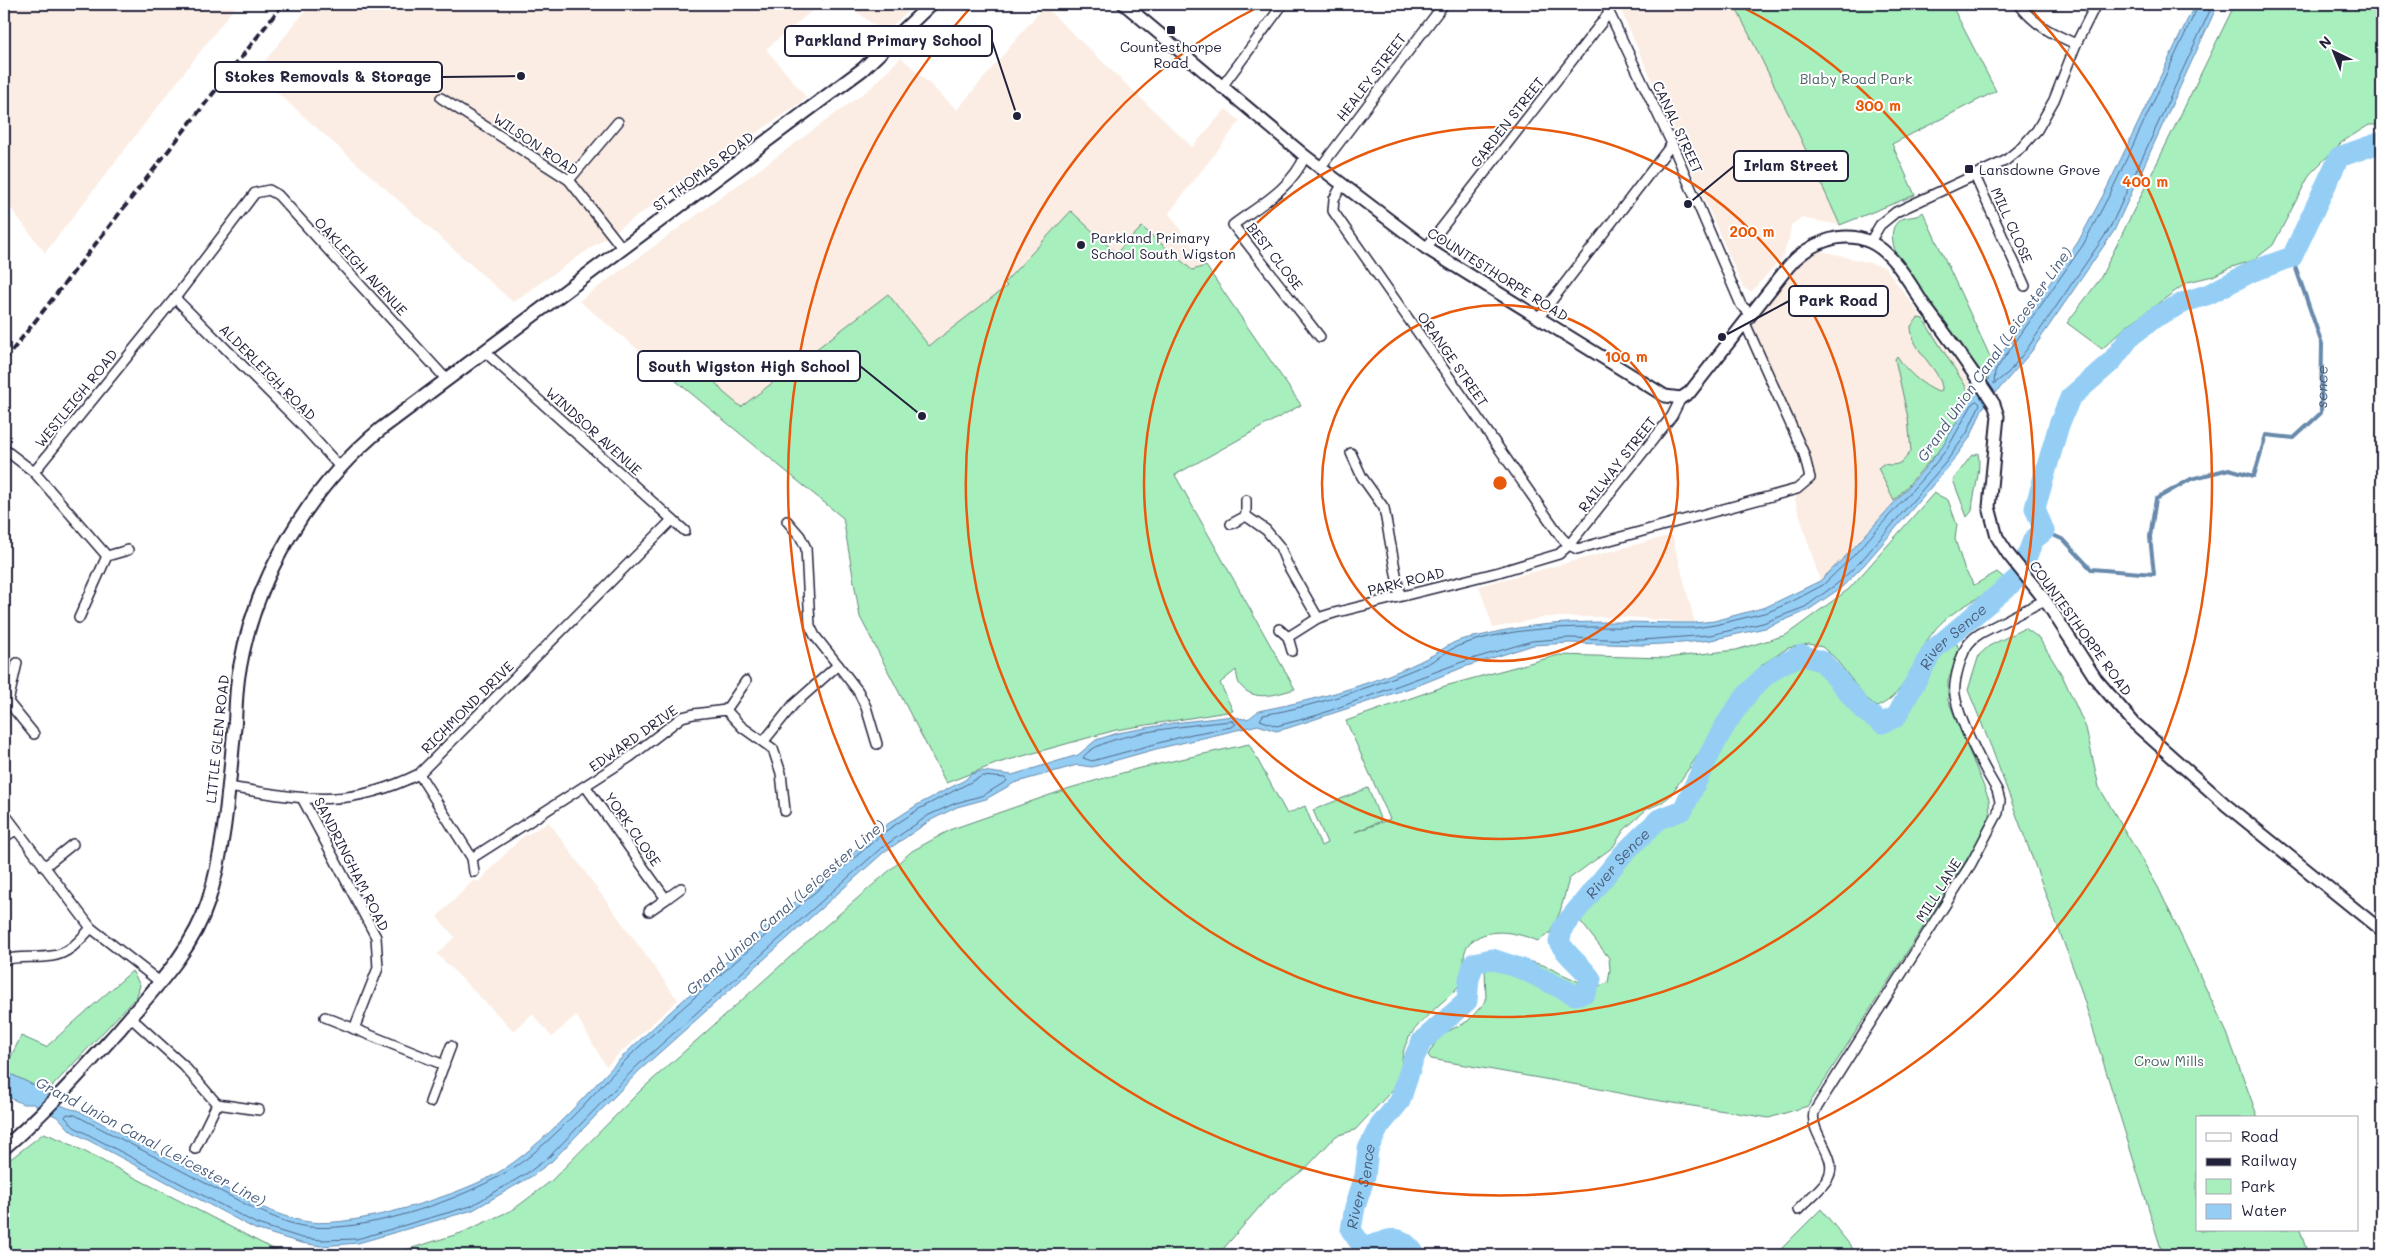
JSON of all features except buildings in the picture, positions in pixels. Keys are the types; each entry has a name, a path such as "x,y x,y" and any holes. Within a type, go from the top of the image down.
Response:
{"main road":[{"name":"ST THOMAS ROAD","path":"485,352 863,69 931,4"},
{"name":"LITTLE GLEN ROAD","path":"4,1148 39,1118 63,1093 160,982 188,944 207,903 217,860 229,787 240,668 255,614 272,570 305,512 340,467 382,428 485,352"}],"street":[{"name":"COUNTESTHORPE ROAD","path":"1124,4 1221,88 1305,156 1426,248 1665,396 1681,398"},
{"path":"1221,88 1283,4"},
{"name":"HEALEY STREET","path":"1320,168 1444,4"},
{"name":"CANAL STREET","path":"1569,545 1577,549 1797,489 1810,478 1804,454 1748,319 1672,144 1605,4"},
{"path":"2019,4 2028,16 2049,33 2076,44"},
{"path":"1681,398 1690,392 1793,261 1806,250 1822,242 1838,238 1851,238 1870,242 1880,225 1896,212 2005,161 2037,130 2054,100 2076,44 2096,4"},
{"name":"GARDEN STREET","path":"1426,248 1609,13"},
{"name":"WILSON ROAD","path":"441,98 569,180 623,249"},
{"path":"569,180 618,122"},
{"path":"1539,317 1672,144"},
{"name":"BEST CLOSE","path":"1305,156 1288,184 1234,225 1320,336"},
{"name":"MILL CLOSE","path":"1975,176 2025,286"},
{"name":"ORANGE STREET","path":"1342,185 1334,199 1333,211 1561,538 1569,545"},
{"name":"OAKLEIGH AVENUE","path":"249,200 255,193 264,190 278,195 447,380"},
{"name":"WESTLEIGH ROAD","path":"34,472 175,298 249,200"},
{"name":"COUNTESTHORPE ROAD","path":"1870,242 1886,254 1900,271 1994,404 1998,416 1989,507 1997,537 2008,554 2045,600 2096,679 2134,723 2226,805 2382,931"},
{"name":"ALDERLEIGH ROAD","path":"175,298 301,424 340,467"},
{"name":"WINDSOR AVENUE","path":"485,352 685,532"},
{"name":"RAILWAY STREET","path":"1569,545 1672,416 1681,398"},
{"path":"4,449 34,472 107,556"},
{"path":"1351,453 1362,477 1384,508 1400,596"},
{"path":"1246,500 1246,516"},
{"path":"1231,524 1246,516"},
{"path":"1246,516 1266,530 1280,547 1318,618"},
{"name":"RICHMOND DRIVE","path":"229,787 302,798 336,800 387,789 419,774 672,520"},
{"path":"787,521 800,536 806,548 810,626 815,636 858,691 866,707 877,744"},
{"name":"PARK ROAD","path":"1288,637 1318,618 1499,572 1558,554 1569,545"},
{"path":"79,618 107,556 128,550"},
{"name":"MILL LANE","path":"1798,1210 1827,1180 1830,1173 1828,1156 1812,1119 1814,1112 1971,864 1998,813 2000,801 1997,790 1961,714 1955,694 1955,681 1965,650 1971,640 1981,633 2045,600"},
{"path":"1279,629 1288,637 1292,651"},
{"path":"17,663 6,704 34,734"},
{"path":"764,741 798,700 838,665"},
{"path":"746,681 726,710 742,727 773,749 778,760 785,811"},
{"name":"EDWARD DRIVE","path":"586,787 630,758 682,717 726,710"},
{"path":"419,774 472,858 474,872"},
{"name":"YORK CLOSE","path":"472,858 586,787 666,899"},
{"name":"SANDRINGHAM ROAD","path":"302,798 376,937 378,968 354,1028"},
{"path":"4,813 91,928 160,982"},
{"path":"4,838 16,830"},
{"path":"44,867 73,844"},
{"path":"649,911 681,888"},
{"path":"4,960 20,956 57,955 75,945 91,928"},
{"path":"130,1017 184,1066 218,1104 259,1110"},
{"path":"324,1017 444,1065"},
{"path":"430,1102 452,1046"},
{"path":"194,1149 218,1104"}],"shaded area":[{"path":"4,4 237,4 45,253 4,199"},
{"path":"311,4 820,4 766,49 807,98 513,302 255,73"},
{"path":"847,4 916,4 884,33"},
{"path":"1618,4 1734,4 1798,133 1840,225 1801,218 1791,225 1789,239 1782,258 1752,291 1748,291 1743,287"},
{"path":"1044,6 1192,147 1226,109 1240,121 1169,213 1301,405 1175,475 1270,644 1220,682 1233,711 1116,730 998,763 946,783 860,617 843,518 579,301 872,87 901,57 957,110"},
{"path":"1810,248 1885,267 1975,390 1975,396 1903,492 1851,551 1820,581 1795,500 1804,470 1745,323"},
{"path":"1672,535 1695,623 1629,617 1546,617 1493,628 1479,586"},
{"path":"549,822 678,1000 606,1066 576,1015 552,1037 532,1014 514,1031 437,954 455,937 437,917 474,880 478,882 521,838"}],"green space":[{"name":"Blaby Road Park","path":"1734,4 1951,4 1996,91 1892,144 1915,195 1840,225 1798,133"},
{"path":"2235,4 2382,4 2382,125 2369,125 2342,142 2310,174 2273,245 2254,260 2229,268 2213,276 2188,282 2128,325 2102,349 2067,323 2100,279"},
{"path":"1071,211 1116,253 1142,227 1192,270 1206,266 1301,405 1175,475 1295,689 1266,696 1252,694 1240,685 1236,670 1220,683 1233,711 1116,730 998,763 946,783 860,617 843,518 676,381 700,370 708,373 723,392 741,407 888,294 929,346 1007,286 1004,283"},
{"path":"1923,212 1994,365 1988,380 1952,337 1897,256 1892,234 1895,224 1905,218 1916,216"},
{"path":"1918,318 1923,319 1972,396 1943,446 1894,501 1878,468 1883,464 1893,465 1900,463 1911,451 1908,418 1895,359 1897,356 1906,368 1920,381 1938,392 1942,390 1938,376 1921,353 1912,335 1911,326"},
{"path":"1978,453 1979,467 1972,511 1967,517 1953,480 1971,456"},
{"path":"1934,493 1948,500 1957,525 1955,539 1964,568 1974,585 1997,572 2004,578 2001,585 1965,605 1940,624 1927,641 1897,693 1877,707 1865,697 1834,657 1822,647 1809,644 1788,648 1763,664 1715,725 1700,752 1670,796 1661,803 1647,809 1624,830 1613,847 1569,879 1560,912 1550,933 1538,941 1505,932 1496,932 1479,936 1468,945 1464,955 1463,975 1460,984 1410,1036 1403,1055 1401,1081 1355,1130 1336,1136 1307,1167 1269,1196 1218,1255 376,1255 409,1249 461,1233 514,1209 551,1181 641,1090 808,941 912,851 952,829 1070,788 1136,769 1249,744 1287,814 1305,806 1321,846 1327,843 1313,810 1368,788 1381,821 1355,832 1390,819 1346,721 1445,686 1559,655 1665,658 1736,650 1786,635 1849,589"},
{"name":"Crow Mills","path":"2025,628 2039,638 2062,675 2086,728 2099,787 2158,887 2227,1033 2257,1116 2196,1116 2196,1232 2301,1232 2308,1255 2163,1255 2079,984 1992,749 1968,690 1979,655 1989,646"},
{"path":"1953,644 1957,644 1959,650 1948,681 1948,700 1989,799 1990,816 1983,834 1808,1106 1769,1118 1648,1099 1431,1059 1428,1055 1439,1036 1468,1021 1486,1001 1485,968 1488,959 1497,953 1543,965 1592,988 1608,983 1609,958 1578,918 1587,903 1626,858 1635,843 1683,814 1734,721 1761,684 1778,670 1803,661 1819,665 1848,705 1864,719 1885,726 1906,709 1935,664"},
{"path":"132,971 140,985 137,996 46,1093 44,1090 4,1071 21,1036 46,1047"},
{"path":"44,1133 64,1141 275,1250 302,1255 4,1255 4,1164"},
{"path":"1821,1209 1858,1255 1775,1255"}],"water":[{"path":"2195,4 2218,4 2114,231 2031,352 1982,409 1971,436 1950,465 1864,565 1842,587 1807,611 1765,628 1711,640 1642,645 1569,643 1533,645 1288,728 1276,731 1258,725 1156,749 1092,767 1077,765 1014,783 986,799 957,807 931,820 883,853 640,1070 552,1161 532,1176 473,1210 358,1243 321,1246 301,1243 255,1229 71,1131 59,1118 33,1104 23,1104 4,1095 4,1071 44,1090 63,1106 77,1110 246,1199 283,1216 309,1222 329,1222 354,1220 410,1207 464,1189 487,1179 523,1155 559,1123 625,1054 671,1011 880,829 917,805 965,780 971,774 982,771 1012,775 1078,755 1096,740 1118,733 1174,723 1233,716 1245,719 1259,711 1327,695 1389,675 1458,641 1466,639 1510,629 1562,623 1695,623 1714,621 1766,607 1820,581 1851,551 1943,446 1969,400 1988,380 1990,370 2078,242 2107,188"}],"waterway":[{"name":"River Sence","path":"1416,1255 1403,1242 1392,1239 1363,1247 1351,1230 1355,1207 1365,1176 1368,1149 1379,1127 1400,1101 1413,1060 1422,1041 1467,1001 1469,979 1474,963 1492,959 1522,969 1575,995 1586,992 1591,979 1559,942 1563,927 1624,853 1659,819 1683,810 1721,732 1733,713 1746,695 1780,665 1802,655 1823,662 1864,711 1882,723 1896,717 1933,650 2019,577 2033,540 2044,531 2035,508 2059,425 2070,398 2112,361 2131,336 2157,316 2185,302 2209,294 2253,271 2292,257 2339,157 2382,142"},
{"name":"sence","path":"2044,531 2064,540 2091,569 2154,574 2150,537 2156,499 2191,479 2229,469 2254,476 2266,435 2294,438 2321,413 2322,344 2292,257"}],"railway":[{"path":"4,361 283,4"}],"place":[{"name":"Countesthorpe Road","path":"1171,30"},
{"name":"Stokes Removals & Storage","path":"521,76"},
{"name":"Parkland Primary School","path":"1017,116"},
{"name":"Lansdowne Grove","path":"1969,169"},
{"name":"Irlam Street","path":"1688,204"},
{"name":"Parkland Primary School South Wigston","path":"1081,245"},
{"name":"Park Road","path":"1722,337"},
{"name":"South Wigston High School","path":"922,416"}],"water label":[{"name":"Grand Union Canal (Leicester Line)","path":"1994,354"},
{"name":"Grand Union Canal (Leicester Line)","path":"785,907"},
{"name":"Grand Union Canal (Leicester Line)","path":"151,1141"}]}
